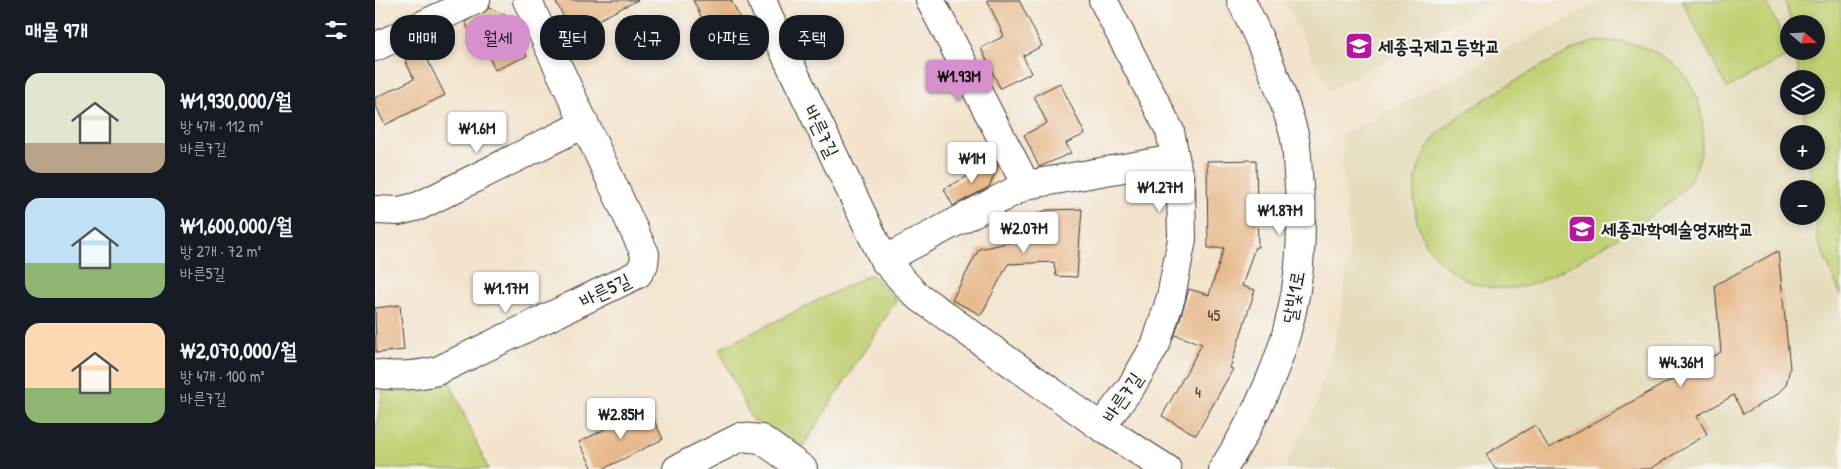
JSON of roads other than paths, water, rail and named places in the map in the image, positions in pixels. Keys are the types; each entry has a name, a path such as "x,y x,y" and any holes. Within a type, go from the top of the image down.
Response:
{"street":[{"path":"375,47 476,0"},
{"name":"바른5길","path":"375,374 394,377 416,376 437,371 638,274 644,264 645,254 527,0"},
{"name":"바른7길","path":"763,0 777,37 884,260 915,294 1101,427 1131,386 1156,344 1171,297 1182,239 1181,189 1169,131 1103,0"},
{"path":"929,0 1026,185"},
{"name":"달빛1로","path":"1223,469 1265,396 1279,359 1293,313 1300,265 1302,223 1294,135 1263,44 1241,0"},
{"path":"375,210 399,211 419,206 584,124"},
{"path":"884,260 1026,185 1175,159"},
{"path":"1101,427 1167,469"},
{"path":"677,469 741,437 761,439 803,469"}],"place":[{"name":"세종국제고등학교","path":"1359,46"},
{"name":"세종과학예술영재학교","path":"1582,229"}]}
